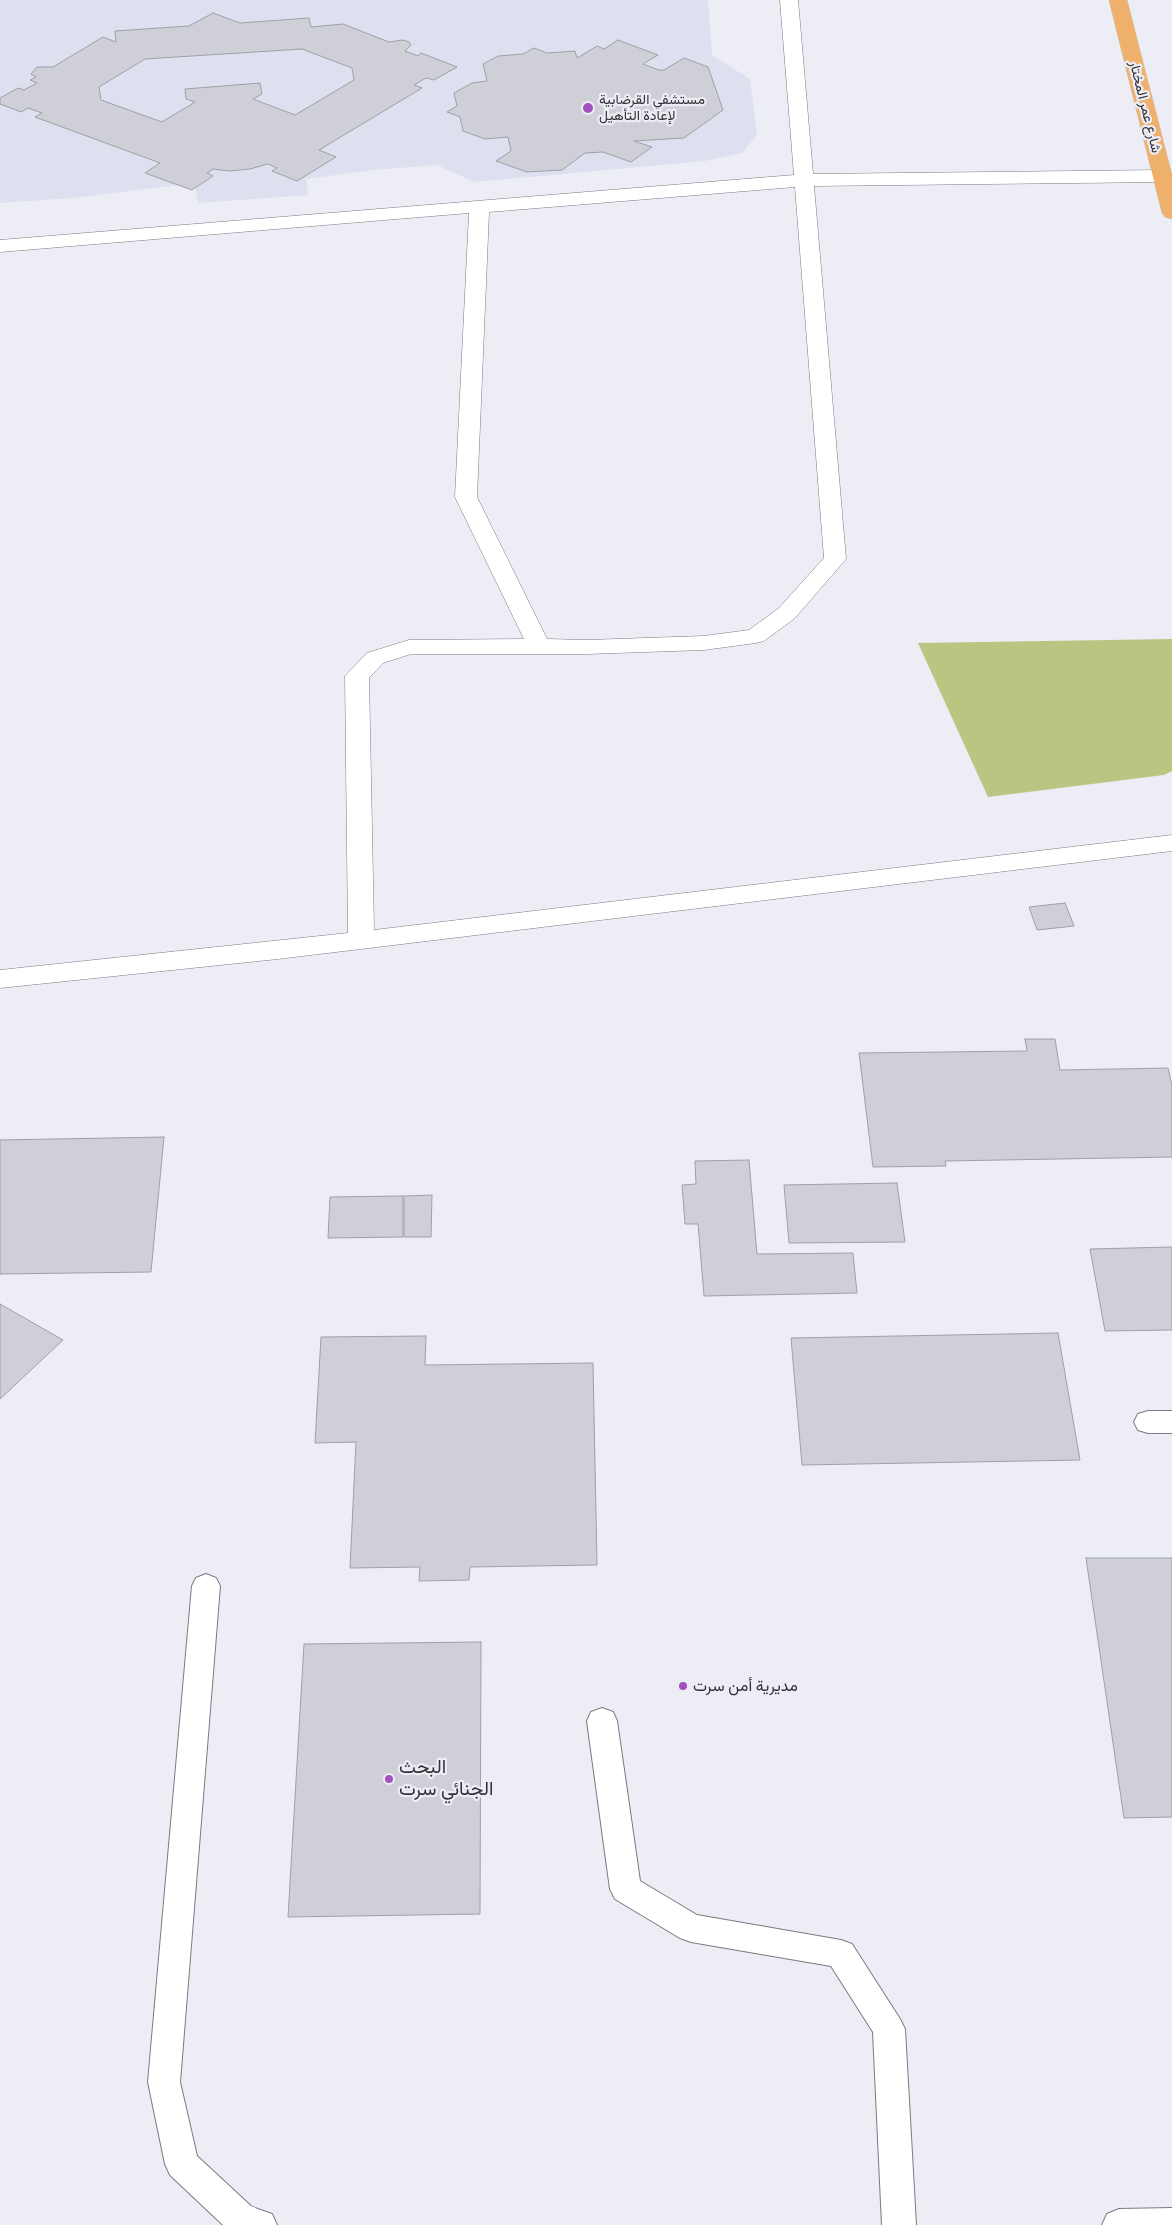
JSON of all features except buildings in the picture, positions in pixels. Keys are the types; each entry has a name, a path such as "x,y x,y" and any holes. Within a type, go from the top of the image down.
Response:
{"main road":[{"name":"شارع عمر المختار","path":"1118,0 1172,213"}],"street":[{"path":"361,940 357,676 376,658 409,647 587,647 704,643 756,636 787,613 835,558 788,0"},
{"path":"0,246 804,180 1162,176"},
{"path":"479,206 466,497 540,646"},
{"path":"0,979 361,940 1172,843"}],"lane":[{"path":"206,1586 164,2082 182,2164 248,2224"},
{"path":"602,1721 626,1889 691,1928 841,1954 889,2029 899,2225"},
{"path":"1119,2225 1172,2224"}],"shaded area":[{"path":"0,0 708,0 712,55 750,79 757,135 742,153 705,161 474,182 437,165 373,170 306,179 308,195 198,203 195,183 73,198 0,203"}],"green space":[{"path":"1172,639 1172,771 1164,775 988,797 918,643"}],"place":[{"name":"مستشفي القرضابية لإعادة التأهيل","path":"588,108"},
{"name":"مديرية أمن سرت","path":"683,1686"},
{"name":"البحث الجنائي سرت","path":"389,1779"}]}
